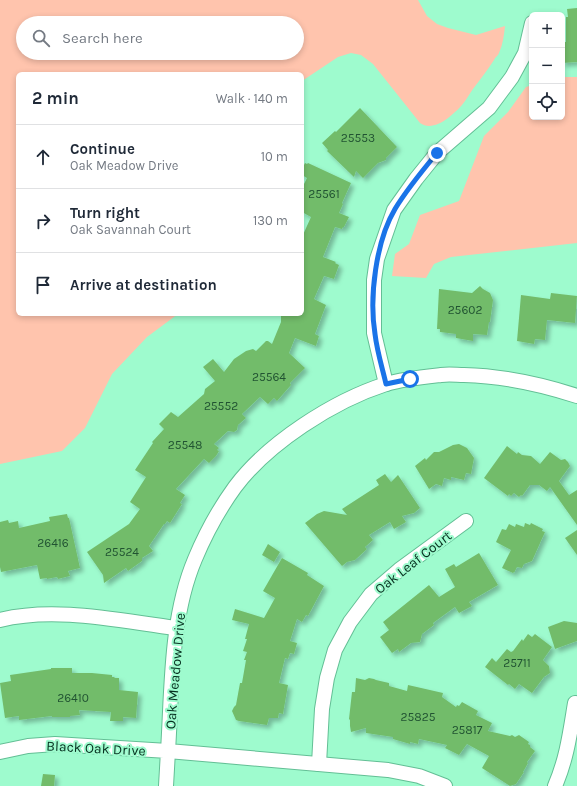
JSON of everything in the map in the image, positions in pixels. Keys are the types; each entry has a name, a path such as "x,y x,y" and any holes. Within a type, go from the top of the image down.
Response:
{"street":[{"path":"386,384 374,333 374,280 377,259 391,217 394,210 416,178 437,153 489,108 512,77 525,53 529,35"},
{"name":"Oak Meadow Drive","path":"166,786 176,628 184,595 195,560 214,521 235,487 261,459 298,429 332,407 386,384 442,375 487,376 518,380 550,387 577,396"},
{"name":"Oak Leaf Court","path":"319,764 322,709 327,678 335,650 350,622 371,594 399,570 466,521"},
{"path":"0,620 31,615 56,614 176,628"},
{"path":"555,786 563,768 568,748 575,704"},
{"name":"Black Oak Drive","path":"0,752 28,746 55,744 168,751"},
{"path":"168,751 388,770 419,776 445,786"}],"shaded area":[{"path":"0,0 418,0 427,16 437,24 448,28 476,35 505,26 499,54 464,103 443,122 431,126 425,126 420,123 373,64 361,55 351,53 338,57 304,80 304,72 16,72 16,316 175,316 147,337 112,374 85,428 62,451 0,464"},
{"path":"565,77 577,77 577,243 451,257 434,264 426,278 392,276 395,254 409,244 420,215 459,201 484,136 508,112 526,87 529,86 529,120 565,120"}],"building":[{"path":"577,8 577,62 565,63 566,17 568,17 567,9"},
{"path":"360,108 397,147 386,158 386,160 378,163 363,178 356,171 354,177 327,151 328,150 322,143 335,131 336,132"},
{"path":"305,163 308,163 351,183 339,213 349,217 342,229 335,227 323,257 336,262 335,263 339,265 334,279 324,276 314,299 326,305 315,334 319,336 316,346 295,338 289,353 305,368 290,383 291,385 277,401 274,398 268,404 260,397 242,414 246,418 238,425 237,430 234,432 228,431 214,444 219,448 216,456 209,463 204,459 176,489 185,495 180,503 182,504 170,523 167,521 164,524 149,546 153,551 142,558 142,561 128,571 126,568 104,583 103,575 87,552 129,524 140,509 130,502 146,477 135,470 153,443 152,442 164,429 159,424 171,412 178,417 204,394 205,389 215,381 203,367 213,359 224,372 234,359 246,351 253,349 256,351 266,341 272,344 281,322 281,316 304,316 304,233 311,217 304,213 304,184 307,178 304,176"},
{"path":"480,286 490,293 493,300 487,335 473,334 473,341 456,338 456,334 440,332 440,329 437,329 439,289 472,293"},
{"path":"551,293 577,296 575,323 547,320 545,340 535,339 534,344 517,341 521,295 550,299"},
{"path":"459,444 467,448 474,458 471,474 466,473 464,480 451,477 451,480 444,478 442,486 436,484 429,489 415,466 425,458 426,460 434,452 439,452 453,445"},
{"path":"507,446 517,454 518,452 522,455 531,456 540,464 550,452 561,460 565,459 568,462 570,466 559,481 569,495 577,490 577,525 550,487 547,491 539,485 530,485 522,496 521,495 519,497 514,493 511,496 509,494 508,496 484,478"},
{"path":"385,474 391,482 398,475 420,508 414,513 402,516 406,522 394,529 390,522 369,535 373,540 365,547 367,549 355,560 347,562 342,566 305,523 317,514 324,511 347,515 342,509 379,485 376,480"},
{"path":"67,514 80,568 68,571 70,576 58,579 57,577 40,579 37,565 1,572 0,522 8,520 9,523 18,521 19,528 50,521 49,517"},
{"path":"525,523 530,525 531,523 543,529 542,531 545,532 532,561 524,564 522,568 517,567 513,573 502,568 511,550 496,542 502,529 506,530 509,524 515,527 516,524 524,527"},
{"path":"577,530 577,555 565,538"},
{"path":"268,544 280,552 274,562 262,555"},
{"path":"479,553 498,585 469,602 472,606 459,613 455,607 433,623 434,625 422,634 420,642 411,643 399,652 398,649 392,653 380,637 389,630 383,622 429,585 439,597 455,587 445,569 454,564 456,567"},
{"path":"282,558 308,573 307,575 324,586 308,616 306,615 302,622 297,619 290,641 297,643 294,654 290,653 288,659 285,658 279,683 288,685 283,714 279,713 278,718 269,718 267,725 239,721 236,720 232,711 236,705 240,683 242,683 246,660 244,660 247,652 243,651 247,639 245,639 249,624 232,620 235,609 264,618 275,598 263,591"},
{"path":"564,621 577,623 577,641 555,649 548,627"},
{"path":"528,634 532,637 535,634 552,647 543,660 549,666 550,673 544,677 532,693 519,684 515,689 485,667 492,658 496,662 507,649 511,652 513,651"},
{"path":"51,668 72,668 72,673 112,675 112,677 115,677 114,678 119,678 119,690 138,692 136,718 123,717 123,721 110,721 111,712 79,710 80,715 70,717 52,716 19,720 19,716 5,718 0,683 11,681 10,675"},
{"path":"356,678 365,680 369,678 374,679 389,683 389,686 407,691 408,685 443,693 442,697 456,707 462,702 478,711 476,715 492,723 488,731 510,736 512,735 515,737 519,735 529,742 528,744 530,747 535,751 527,762 528,763 524,772 516,784 510,786 482,768 489,756 467,744 459,755 445,748 447,745 419,739 418,744 410,742 410,744 393,739 393,737 366,733 366,728 351,732 349,719 352,692 355,692"},
{"path":"43,774 55,775 54,786 41,786"}],"route":[{"path":"410,379 386,384 374,333 374,280 377,259 394,210 416,178 437,153"}]}
